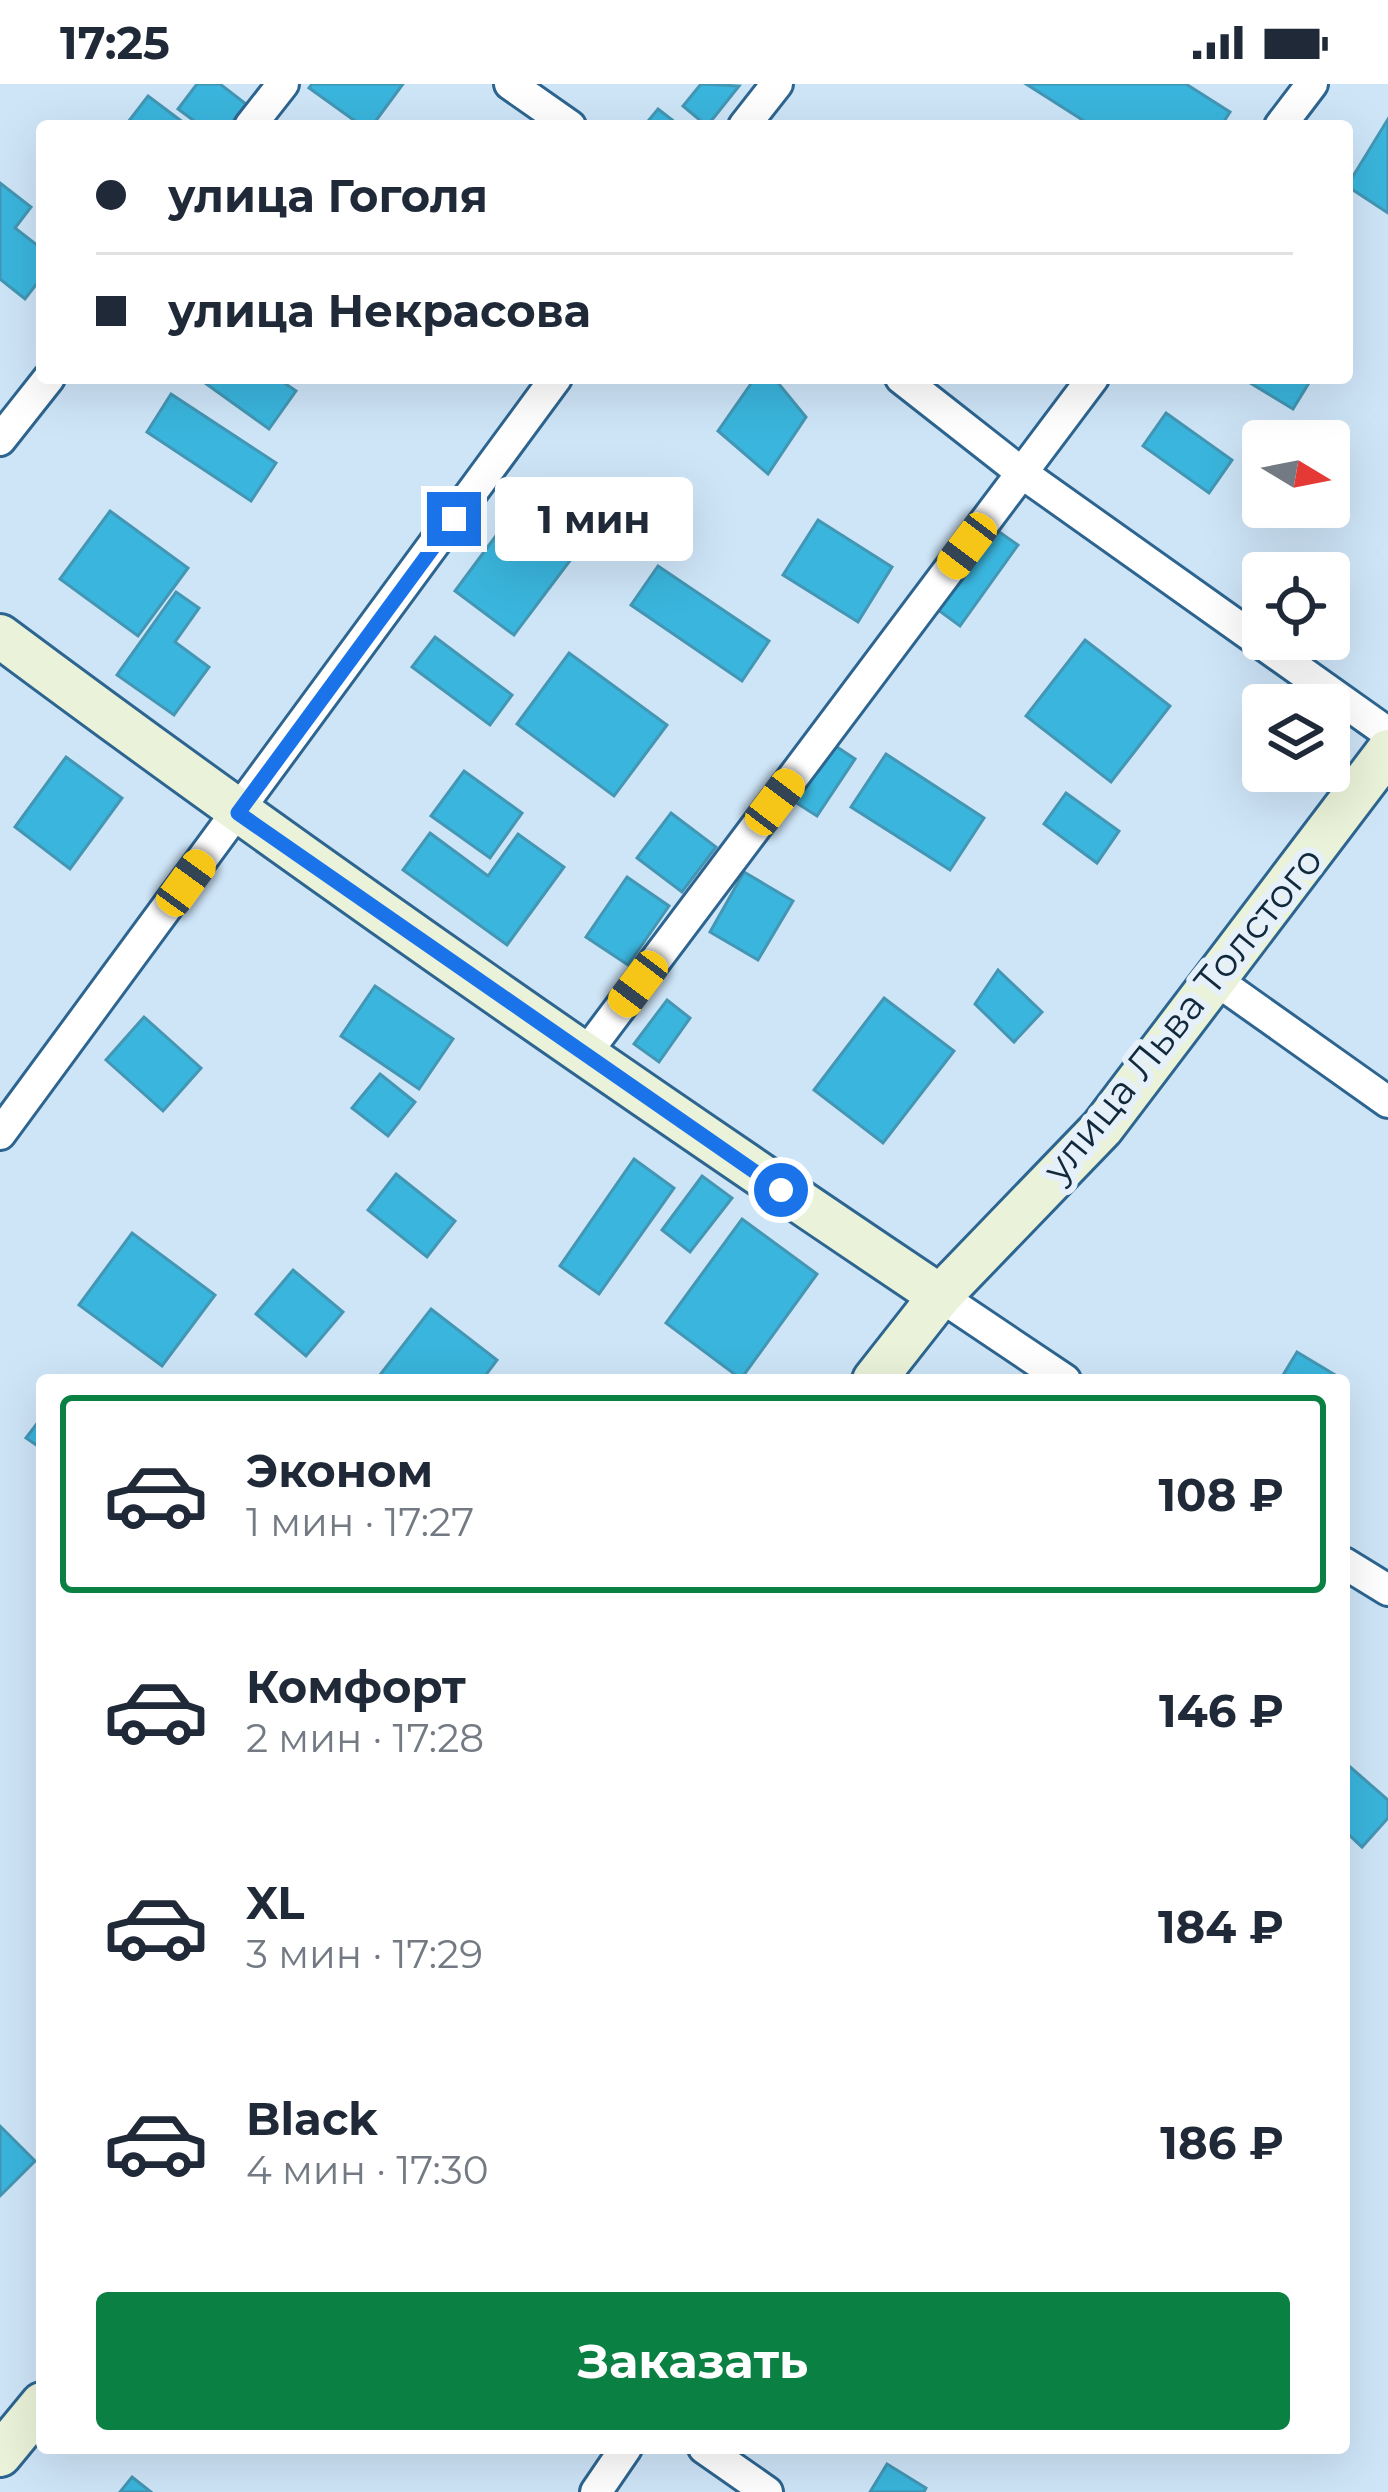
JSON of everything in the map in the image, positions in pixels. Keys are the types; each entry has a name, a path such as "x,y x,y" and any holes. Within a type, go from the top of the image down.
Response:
{"street":[{"path":"255,120 283,84"},
{"path":"510,84 561,120"},
{"path":"749,120 777,84"},
{"path":"1285,120 1312,84"},
{"path":"0,440 44,384"},
{"path":"0,1133 552,384"},
{"path":"909,384 1022,473 1388,733"},
{"path":"583,1057 1089,384"},
{"path":"0,636 238,813 583,1057 1056,1374"},
{"name":"улица Льва Толстого","path":"879,1374 940,1296 1102,1128 1388,751"},
{"path":"1216,980 1388,1102"},
{"path":"1350,1567 1388,1590"},
{"path":"0,2455 36,2411"},
{"path":"596,2492 622,2454"},
{"path":"713,2454 767,2492"}],"building":[{"path":"197,84 220,84 246,104 234,120 193,120 178,109"},
{"path":"312,84 403,84 376,120 354,120 309,88"},
{"path":"701,84 739,86 712,120 700,120 683,106"},
{"path":"1026,84 1186,84 1230,112 1225,120 1083,120"},
{"path":"148,96 180,120 130,120"},
{"path":"658,109 672,120 649,120"},
{"path":"1388,119 1388,213 1353,190 1353,176"},
{"path":"0,183 31,207 15,228 36,244 36,285 25,299 0,279"},
{"path":"206,384 286,384 296,391 269,429"},
{"path":"751,384 779,384 806,417 768,474 718,431"},
{"path":"1252,384 1308,384 1293,409"},
{"path":"171,394 276,463 251,501 147,432"},
{"path":"1166,413 1232,460 1209,493 1143,446"},
{"path":"524,498 584,542 514,635 455,591"},
{"path":"110,511 188,568 138,636 60,579"},
{"path":"818,520 892,567 858,622 783,575"},
{"path":"992,527 1018,545 960,626 934,607"},
{"path":"658,566 769,641 742,681 631,605"},
{"path":"176,592 199,608 175,642 209,667 174,715 117,675"},
{"path":"435,637 512,695 490,725 412,667"},
{"path":"1085,640 1170,706 1111,782 1026,716"},
{"path":"569,653 667,725 614,796 517,724"},
{"path":"831,743 855,759 817,816 792,800"},
{"path":"886,754 984,818 950,870 851,807"},
{"path":"66,757 122,798 70,869 15,827"},
{"path":"464,771 522,813 490,858 431,816"},
{"path":"1066,793 1119,831 1097,863 1044,824"},
{"path":"671,813 716,847 682,892 637,858"},
{"path":"430,833 488,876 518,834 564,867 507,945 403,870"},
{"path":"744,872 793,901 758,960 710,932"},
{"path":"627,877 669,906 628,965 586,937"},
{"path":"998,970 1042,1012 1014,1042 975,1004"},
{"path":"375,986 453,1039 419,1089 341,1036"},
{"path":"884,998 954,1051 883,1143 814,1090"},
{"path":"667,1000 690,1018 659,1062 634,1044"},
{"path":"144,1017 201,1068 163,1111 106,1060"},
{"path":"380,1074 415,1102 388,1136 352,1108"},
{"path":"634,1159 674,1188 599,1294 560,1266"},
{"path":"396,1174 455,1221 427,1257 368,1210"},
{"path":"702,1176 732,1198 690,1252 662,1230"},
{"path":"742,1219 817,1274 745,1374 734,1374 666,1323"},
{"path":"132,1233 215,1295 162,1366 79,1305"},
{"path":"293,1270 343,1312 306,1356 256,1314"},
{"path":"431,1309 497,1360 486,1374 381,1374"},
{"path":"1297,1352 1334,1374 1284,1374"},
{"path":"36,1425 36,1445 26,1438"},
{"path":"1350,1767 1388,1800 1388,1818 1362,1847 1350,1836"},
{"path":"0,2126 35,2161 0,2196"},
{"path":"887,2464 926,2488 924,2492 870,2492"},
{"path":"132,2477 151,2492 120,2492"}],"route":[{"path":"454,519 238,813 583,1057 781,1190"}]}
